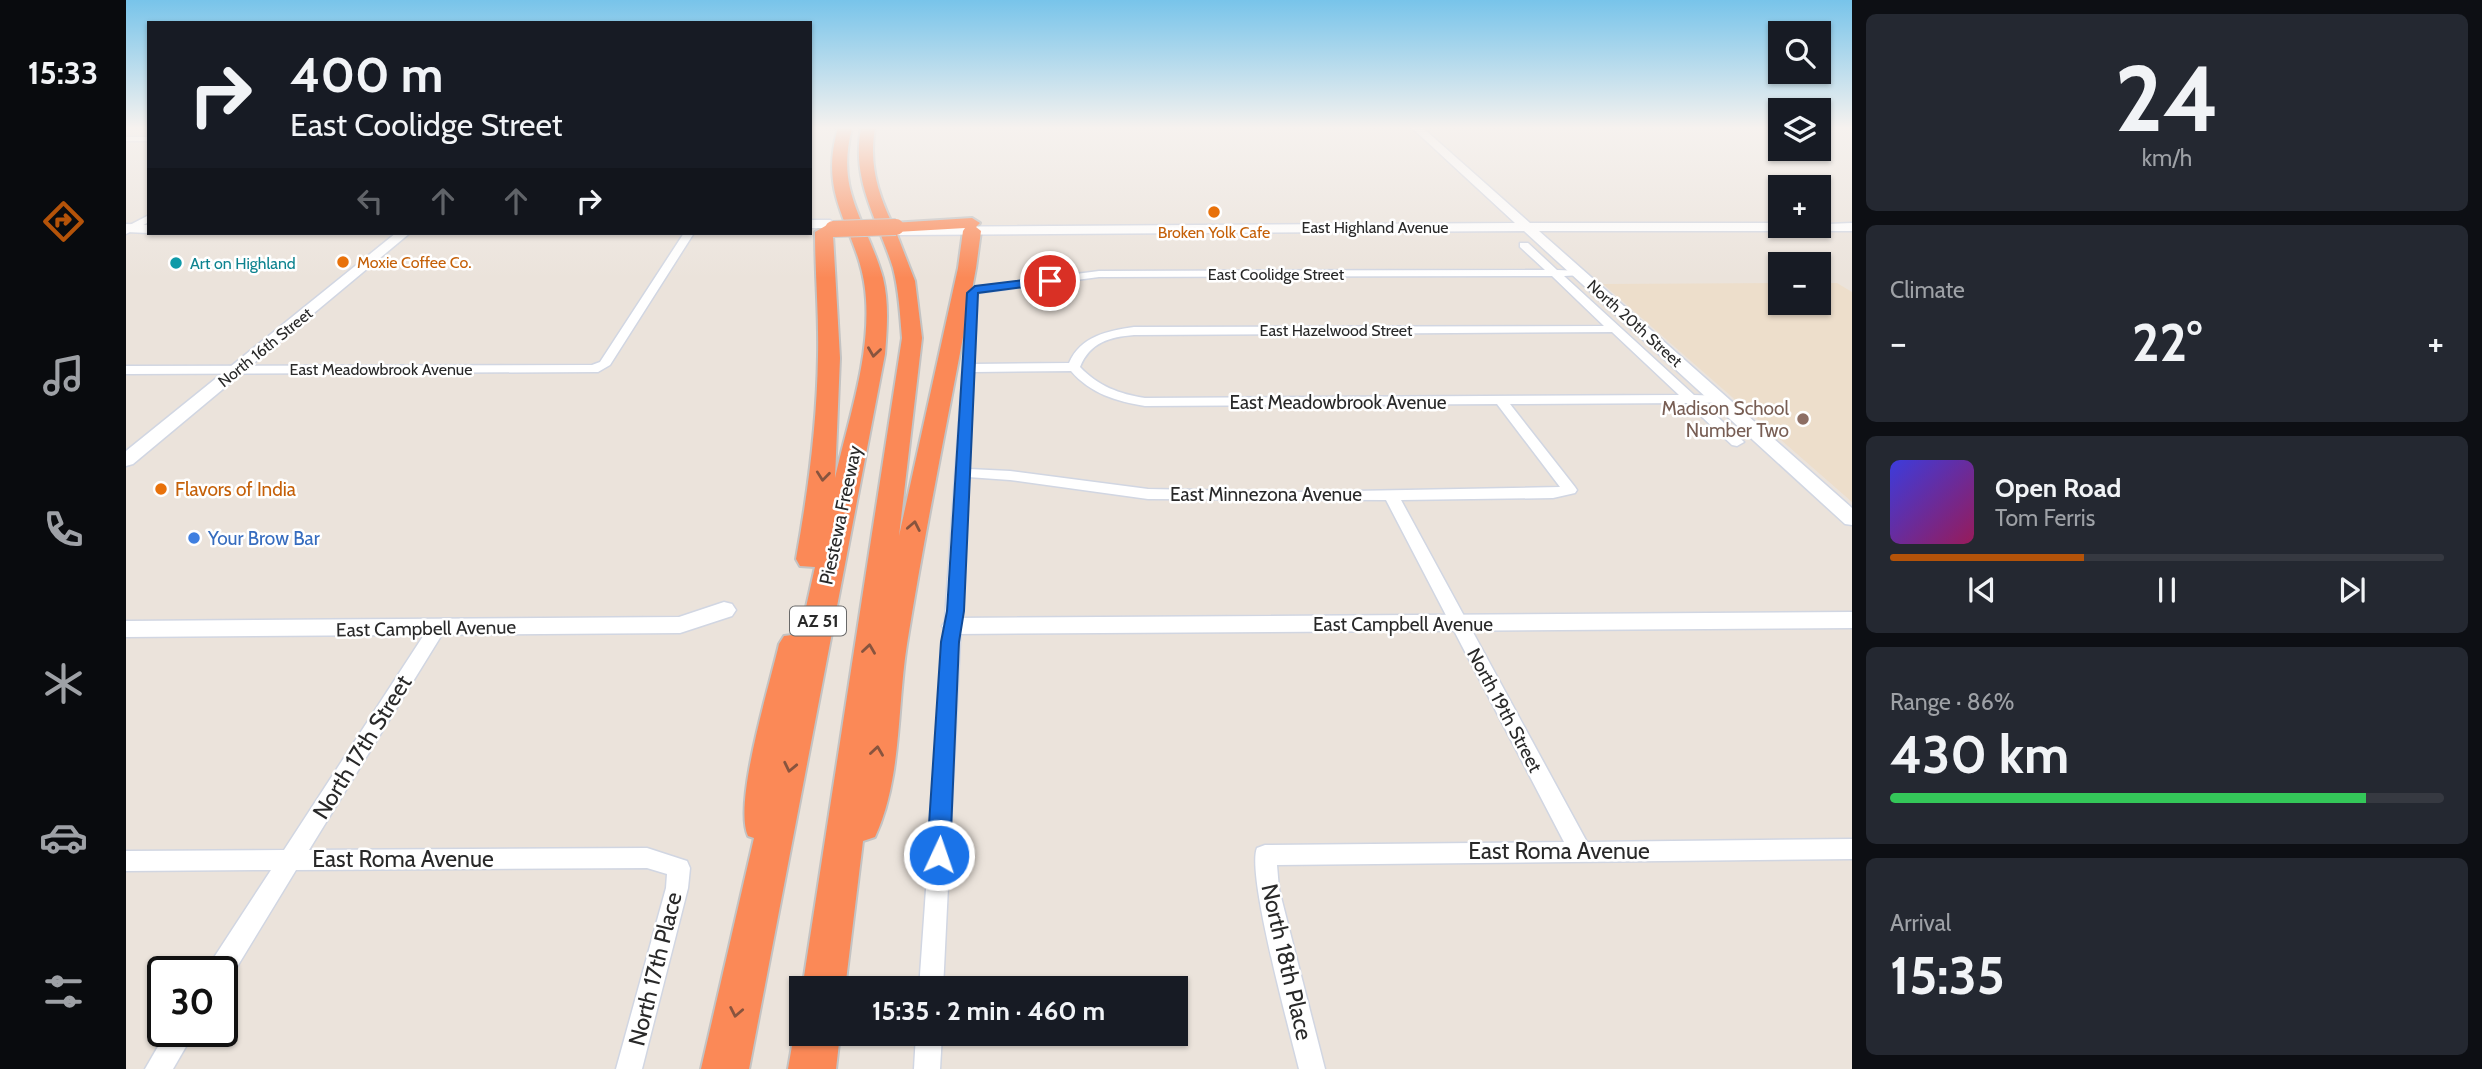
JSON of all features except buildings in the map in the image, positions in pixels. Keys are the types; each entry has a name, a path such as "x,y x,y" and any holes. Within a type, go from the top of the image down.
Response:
{"highway":[{"name":"Piestewa Freeway","path":"725,1069 790,770 839,513 874,354 877,314 874,281 838,178"},
{"name":"AZ 51","path":"825,974 912,338 906,285 867,178"},
{"path":"748,956 768,769 797,631 822,488 829,368 823,229 972,227 967,268 891,645 874,773 825,974"},
{"path":"812,1069 815,1046"}],"street":[{"name":"North 20th Street","path":"1472,178 1852,519"},
{"path":"128,229 147,219"},
{"name":"East Highland Avenue","path":"1524,225 1768,221"},
{"path":"1831,221 1852,221"},
{"name":"East Highland Avenue","path":"972,227 1388,224 1852,227"},
{"path":"128,229 147,229"},
{"name":"North 16th Street","path":"126,460 402,235"},
{"name":"East Meadowbrook Avenue","path":"126,370 594,369 604,365 688,235"},
{"name":"North 20th Street","path":"1524,245 1737,442"},
{"name":"East Coolidge Street","path":"969,368 972,293 975,290 1099,274 1578,273"},
{"name":"East Hazelwood Street","path":"1074,367 1078,353 1087,344 1113,333 1134,331 1614,329"},
{"path":"932,976 950,642 954,626 969,368 1074,367"},
{"name":"East Meadowbrook Avenue","path":"1074,367 1094,388 1116,398 1145,402 1718,399"},
{"name":"East Minnezona Avenue","path":"964,474 1002,474 1107,491 1144,494 1553,493 1570,490 1502,402"},
{"name":"North 19th Street","path":"1390,494 1580,851"},
{"name":"East Campbell Avenue","path":"126,629 680,625 724,611"},
{"name":"East Campbell Avenue","path":"954,626 1852,620"},
{"name":"North 17th Street","path":"230,956 437,628"},
{"name":"East Roma Avenue","path":"1265,855 1852,849"},
{"name":"North 18th Place","path":"1265,855 1268,889 1312,1069"},
{"name":"East Roma Avenue","path":"126,861 647,858 679,868"},
{"name":"North 17th Place","path":"629,1069 677,888 679,868"},
{"path":"927,1069 928,1046"},
{"path":"158,1069 172,1047"}],"shaded area":[{"name":"Madison School Number Two","path":"1768,283 1768,315 1831,315 1831,283 1837,283 1852,292 1852,502 1603,284"}],"place":[{"name":"Broken Yolk Cafe","path":"1214,212"},
{"name":"Moxie Coffee Co.","path":"343,262"},
{"name":"Art on Highland","path":"176,263"},
{"name":"Madison School Number Two","path":"1803,419"},
{"name":"Flavors of India","path":"161,489"},
{"name":"Your Brow Bar","path":"194,538"}],"route":[{"path":"939,855 950,642 956,611 972,293 975,290 1050,281"}]}
